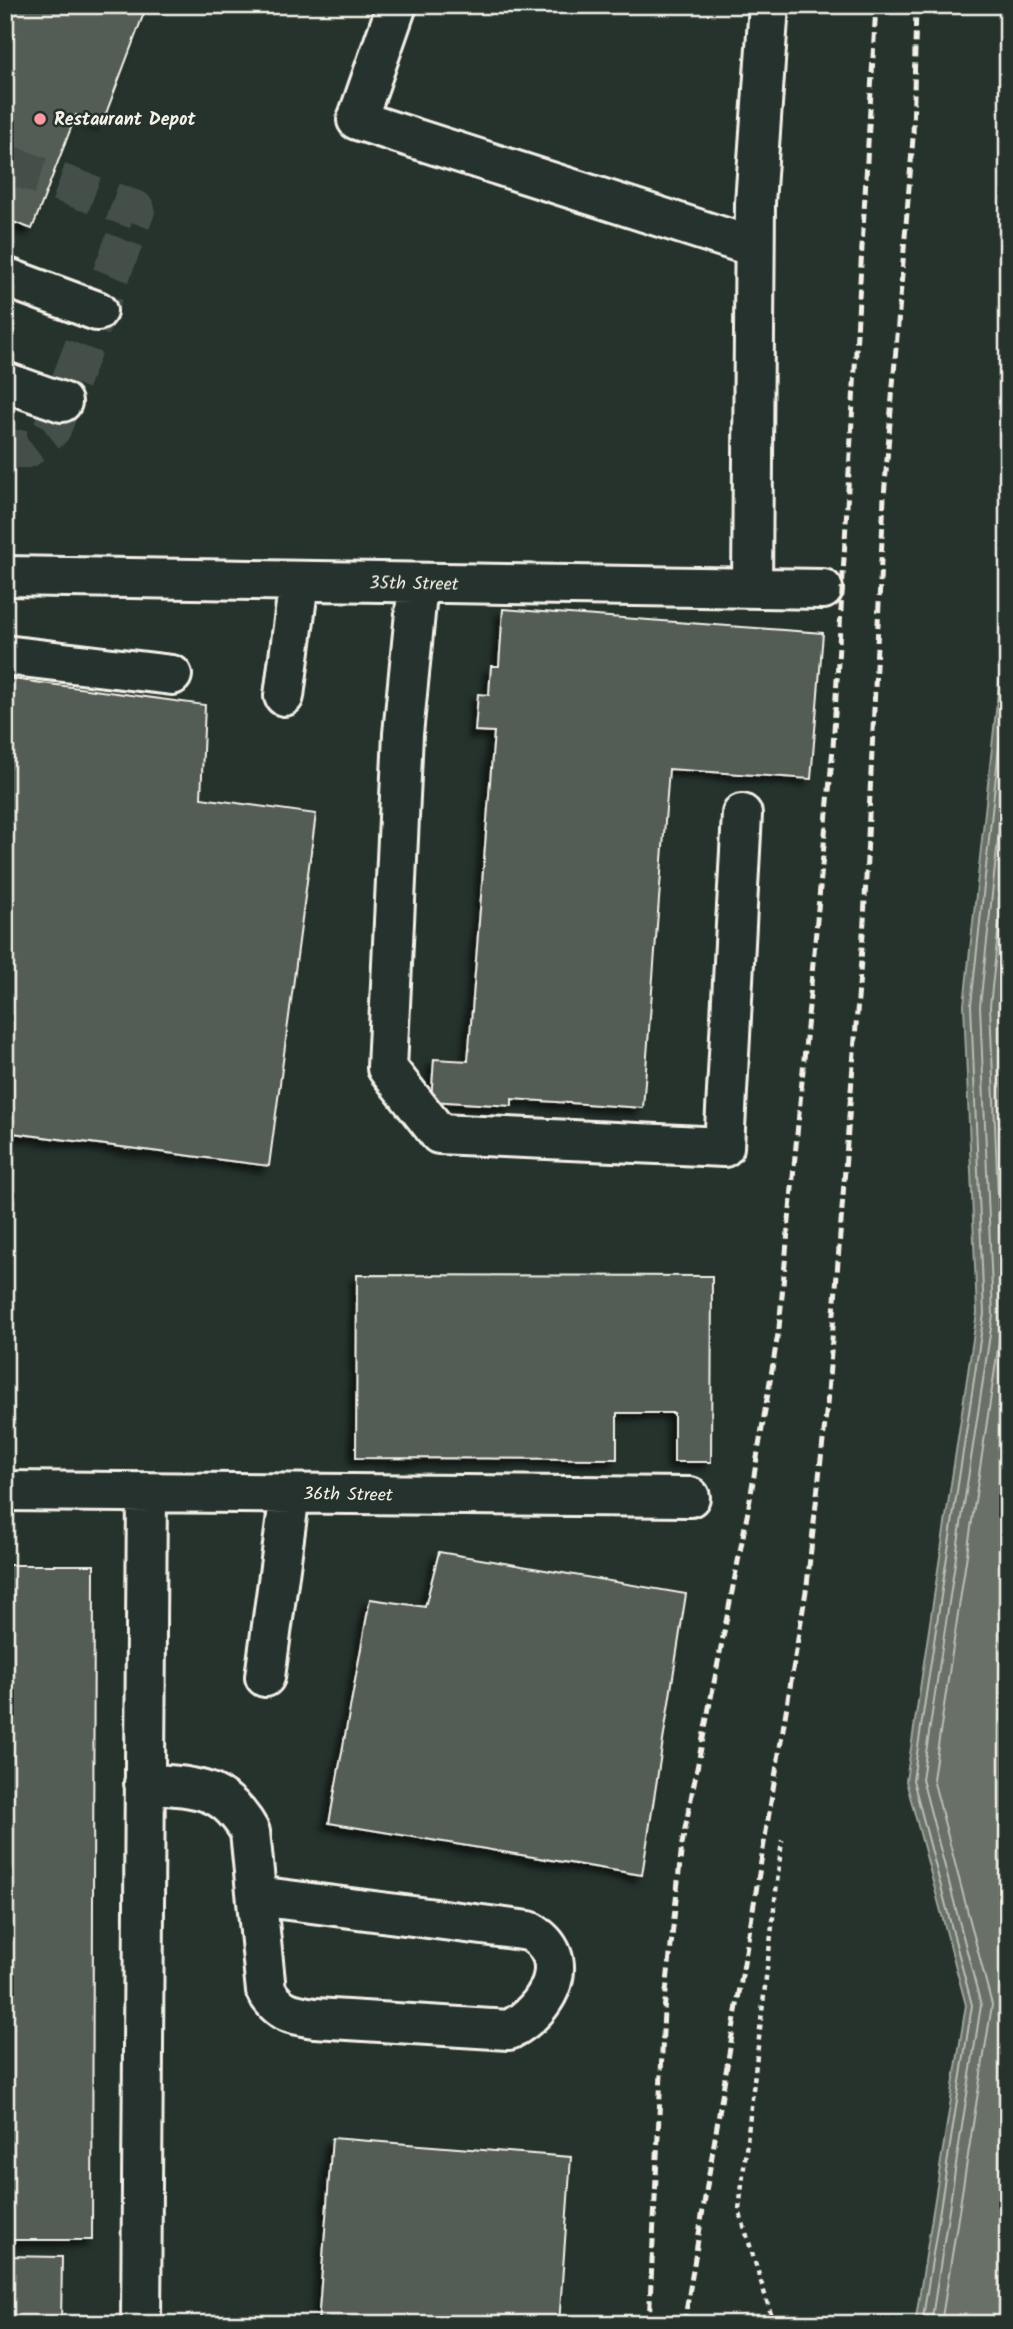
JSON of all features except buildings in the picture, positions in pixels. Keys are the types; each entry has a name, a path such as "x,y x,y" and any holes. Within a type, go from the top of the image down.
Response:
{"street":[{"path":"397,5 357,120 754,247"},
{"path":"752,588 754,247 769,5"},
{"path":"5,277 97,311"},
{"path":"5,382 62,402"},
{"name":"35th Street","path":"5,576 823,589"},
{"path":"284,696 299,581"},
{"path":"418,583 403,734 387,1068 439,1134 724,1147 742,814"},
{"path":"5,654 172,675"},
{"name":"36th Street","path":"5,1491 690,1497"},
{"path":"141,2324 147,1492"},
{"path":"265,1677 290,1494"},
{"path":"144,1783 191,1788 223,1797 238,1811 250,1832 266,1991 276,2006 292,2014 509,2030 526,2021 541,2005 553,1983 553,1953 546,1940 529,1931 257,1896"}],"path":[{"path":"774,2324 739,2210 782,1840"}],"water":[{"path":"1008,600 1008,2324 915,2324 966,2005 906,1781 977,1313 964,1005"}],"tunnel":[{"path":"5,163 136,210 52,429 27,449 5,449"}],"railway":[{"path":"649,2324 664,2011 682,1844 748,1511 779,1328 833,748 876,5"},
{"path":"684,2324 807,1585 827,1405 864,921 884,497 913,138 916,5"}],"place":[{"name":"Restaurant Depot","path":"40,119"}]}
